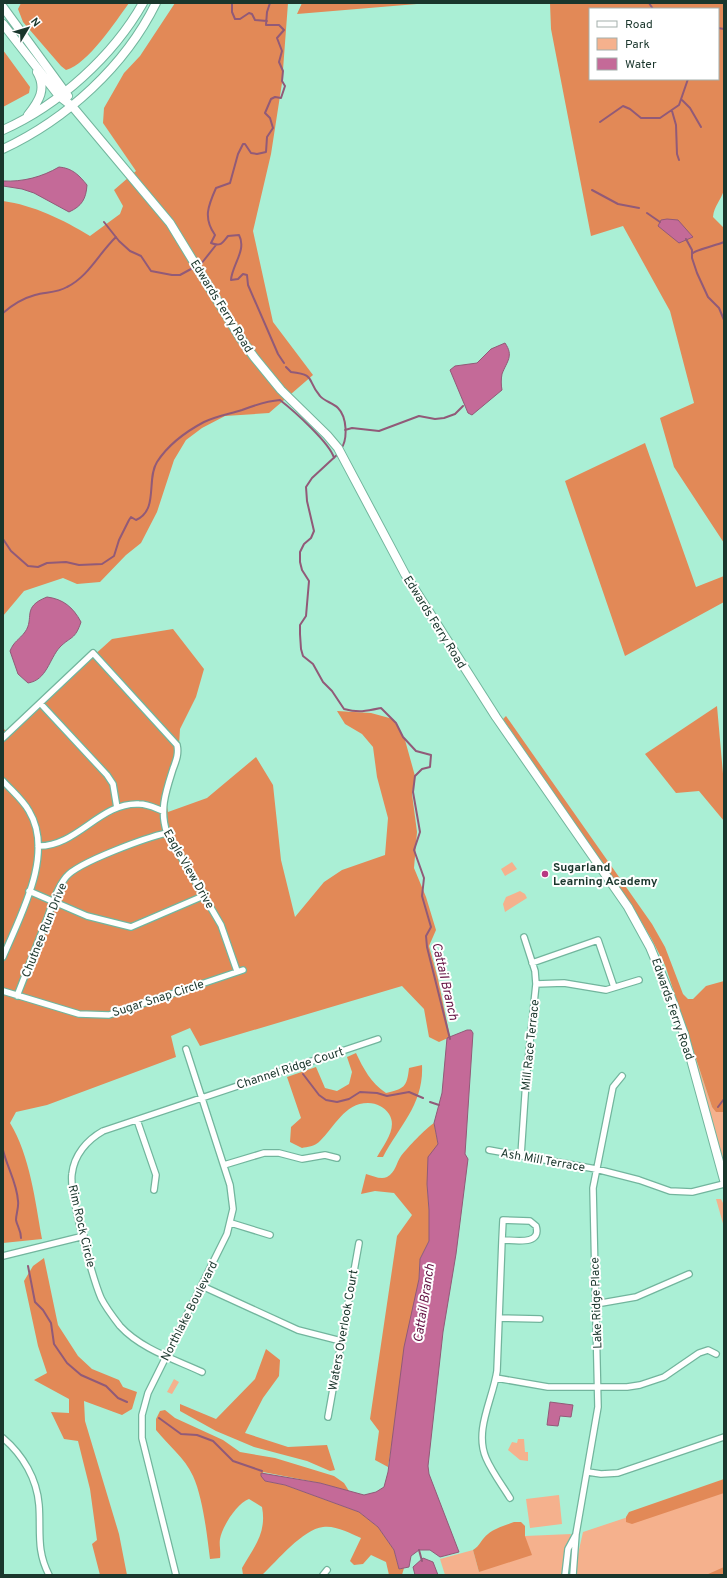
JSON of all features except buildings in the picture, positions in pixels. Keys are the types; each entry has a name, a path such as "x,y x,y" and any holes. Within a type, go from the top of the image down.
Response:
{"main road":[{"path":"3,130 22,121 63,94 113,47 129,26 143,3"},
{"path":"3,149 42,128 72,106 134,42 156,3"},
{"path":"3,7 63,94"},
{"path":"3,24 30,59 63,94"},
{"path":"22,121 38,102 42,93 39,74 30,59"},
{"name":"Edwards Ferry Road","path":"63,94 170,223 239,336 254,357 281,390 327,435 340,451 405,574 496,717 625,902 650,947 682,1029 724,1180"}],"street":[{"name":"Eagle View Drive","path":"40,703 93,653 177,745 177,757 164,800 163,820 167,833 204,893 221,925 240,971"},
{"path":"3,738 40,703 107,775 113,784 117,808"},
{"path":"3,781 30,812 38,840 34,879 3,957"},
{"path":"38,846 49,846 67,839 104,814 125,804 140,804 163,811"},
{"name":"Chutnee Run Drive","path":"17,996 54,901 65,879 76,870 117,849 152,836 167,833"},
{"path":"29,891 87,916 131,927 201,898 204,893"},
{"name":"Mill Race Terrace","path":"521,1155 526,1081 536,984 532,963 524,937"},
{"path":"532,963 598,940 614,987"},
{"name":"Sugar Snap Circle","path":"3,991 79,1014 109,1015 240,971"},
{"path":"536,984 564,983 600,990 639,980"},
{"name":"Channel Ridge Court","path":"201,1097 378,1039"},
{"name":"Northlake Boulevard","path":"176,1575 144,1444 141,1426 142,1415 148,1393 225,1240 230,1223 232,1198 224,1165 186,1049"},
{"name":"Lake Ridge Place","path":"573,1575 576,1534 596,1427 599,1387 592,1205 596,1169 613,1087 622,1076"},
{"name":"Rim Rock Circle","path":"201,1097 96,1136 82,1148 75,1160 71,1183 97,1287 107,1309 121,1327 131,1336 166,1356 202,1372"},
{"path":"137,1120 156,1175 154,1190"},
{"name":"Ash Mill Terrace","path":"489,1150 596,1169 629,1177 675,1192 703,1190 724,1184"},
{"path":"224,1165 264,1153 279,1153 302,1159 325,1155 337,1158"},
{"path":"502,1240 532,1239 537,1233 536,1226 530,1221 503,1220 502,1240 500,1318 496,1378 483,1424 482,1442 486,1458 510,1498"},
{"path":"230,1223 270,1235"},
{"path":"3,1256 84,1236"},
{"name":"Waters Overlook Court","path":"328,1417 359,1243"},
{"path":"596,1304 636,1297 689,1274"},
{"path":"202,1286 298,1330 341,1341"},
{"path":"500,1318 540,1319"},
{"path":"496,1378 542,1386 599,1387 640,1385 664,1377 699,1353 708,1350 716,1354"},
{"path":"588,1472 601,1474 618,1473 724,1437"},
{"path":"3,1438 24,1462 34,1483 39,1505 40,1549 49,1575"},
{"name":"Lake Ridge Place","path":"565,1575 568,1550 576,1534"}],"green space":[{"path":"512,862 517,869 505,876 501,869"},
{"path":"520,891 525,894 527,898 505,912 503,904 506,897"},
{"path":"674,993 712,1107 724,1112 724,1165"},
{"path":"716,1199 721,1199 724,1205 724,1227"},
{"path":"174,1379 179,1382 172,1394 167,1392"},
{"path":"518,1439 524,1439 525,1452 528,1452 528,1461 520,1460 508,1450 512,1442 517,1443"},
{"path":"724,1485 724,1575 576,1575 576,1563 583,1532"},
{"path":"559,1495 562,1524 530,1528 526,1499"},
{"path":"571,1534 564,1560 562,1575 445,1575 440,1559 473,1550 479,1572 525,1536"}],"shaded area":[{"path":"21,3 129,3 109,31 92,51 83,60 66,70 23,22 18,9"},
{"path":"175,3 288,3 282,83 271,154 253,231 273,322 313,375 269,413 225,416 202,428 186,440 174,460 157,512 141,543 126,555 100,582 77,584 63,578 24,591 3,616 3,201 26,206 48,214 70,224 90,236 120,214 123,206 114,190 136,171 103,123 104,108 124,73 140,56"},
{"path":"302,3 429,3 297,14"},
{"path":"550,3 724,3 724,190 713,217 724,228 724,543 674,467 660,418 694,403 670,311 623,226 591,236 551,29"},
{"path":"3,50 30,87 29,93 3,107"},
{"path":"645,443 696,587 724,576 724,602 625,656 565,481"},
{"path":"173,629 204,669 196,697 180,729 179,745 165,794 168,812 207,798 256,757 273,785 281,860 295,917 324,882 342,870 385,855 388,818 377,777 373,747 362,734 345,724 337,711 371,713 393,719 405,740 415,776 412,794 417,832 414,868 426,897 436,930 429,946 438,979 450,1037 439,1042 429,1037 424,1009 402,986 200,1046 190,1028 171,1036 176,1057 47,1105 16,1112 10,1123 17,1136 27,1164 42,1239 3,1243 3,728 8,733 112,639"},
{"path":"717,706 724,785 724,821 699,791 676,793 645,754"},
{"path":"506,716 652,924 665,947 683,994 688,999 693,999 706,986 724,981 724,1112 716,1112 712,1107 665,965 651,938 630,903 503,719"},
{"path":"356,1053 372,1080 386,1093 404,1086 409,1068 422,1065 422,1079 415,1103 410,1114 383,1157 377,1157 389,1136 392,1125 391,1119 385,1109 371,1103 360,1104 346,1111 319,1142 311,1146 302,1148 290,1142 291,1127 301,1118 287,1077 316,1067 325,1088 337,1091 349,1084 352,1072 347,1057"},
{"path":"434,1123 438,1144 427,1184 429,1241 420,1259 419,1279 388,1467 375,1460 379,1431 370,1419 397,1236 412,1215 394,1193 375,1191 361,1194 366,1174 382,1178 390,1175 404,1152"},
{"path":"44,1258 58,1325 78,1356 92,1369 119,1380 123,1387 137,1392 132,1409 122,1415 84,1401 85,1421 119,1534 127,1575 100,1575 92,1544 97,1540 90,1489 78,1441 64,1439 51,1412 69,1413 69,1399 34,1380 47,1373 38,1346 24,1281 33,1266"},
{"path":"266,1349 280,1360 279,1376 263,1398 245,1433 288,1447 327,1445 335,1470 330,1471 307,1461 254,1447 216,1431 180,1411 180,1404 216,1419 255,1379"},
{"path":"165,1410 175,1418 223,1440 240,1452 275,1458 334,1476 344,1483 349,1491 320,1483 263,1472 265,1481 285,1485 359,1512 378,1527 394,1550 399,1569 404,1568 402,1575 389,1575 386,1562 371,1555 363,1564 354,1565 350,1561 361,1538 332,1527 323,1527 307,1533 299,1539 262,1575 243,1575 242,1568 255,1546 263,1525 262,1507 249,1499 244,1501 235,1510 221,1534 220,1558 210,1559 202,1506 193,1476 190,1469 181,1457 156,1430 156,1419 160,1411"},
{"path":"724,1479 724,1493 632,1524 626,1522 626,1517 629,1512"},
{"path":"514,1522 521,1522 525,1526 525,1536 532,1555 479,1572 473,1550 491,1532"},
{"path":"724,1567 724,1575 706,1575"}],"water":[{"path":"59,167 68,169 75,173 87,185 86,194 80,205 69,212 34,193 22,189 3,186 3,181 18,181 32,178 46,174"},
{"path":"661,220 678,220 693,237 679,243 658,226"},
{"path":"505,343 508,348 509,358 502,374 502,390 472,415 468,413 450,370 455,366 477,363 491,349"},
{"path":"47,597 63,602 75,612 81,622 75,635 60,647 44,673 39,678 28,683 18,674 10,651 28,627 31,609 39,601"},
{"path":"467,1030 471,1030 473,1033 465,1154 468,1159 456,1254 443,1332 428,1466 429,1474 459,1552 440,1557 430,1550 419,1550 411,1556 409,1567 399,1569 394,1550 378,1527 359,1512 285,1485 265,1481 261,1476 261,1473 320,1483 364,1495 376,1492 384,1487 388,1472 404,1347 419,1279 420,1259 429,1241 427,1184 428,1157 438,1144 434,1123 442,1093 447,1038"},
{"path":"550,1402 573,1405 571,1417 560,1416 558,1426 547,1425"},
{"path":"423,1558 433,1562 438,1575 415,1575 413,1567"}],"waterway":[{"path":"232,3 232,12 235,19 240,19 249,13 252,14 255,20 267,21"},
{"name":"Cattail Branch","path":"270,3 267,12 266,25 279,25 284,30 277,38 282,51 279,62 283,71 282,81 285,86 281,98 275,97 271,99 265,113 270,118 273,128 267,137 266,152 257,154 251,153 245,144 243,144 238,154 230,183 216,188 209,206 208,217 211,229 215,235 211,243 217,245 223,242 228,236 239,235 241,241 240,252 231,280 238,279 243,274 247,275 248,285 278,354 284,363"},
{"path":"649,3 652,8"},
{"path":"719,28 724,29"},
{"path":"600,122 623,106 630,109 641,118 660,118 679,105 688,80"},
{"path":"682,100 690,108 701,127"},
{"path":"672,111 676,125 677,154 679,160"},
{"path":"592,190 618,204 639,208"},
{"path":"647,213 660,222"},
{"path":"104,222 119,241 130,251 141,256 151,271 180,275 191,269"},
{"path":"3,313 26,298 59,290 75,282 88,271 116,237"},
{"path":"686,239 692,250 692,258 697,273 708,297 719,308 724,320"},
{"path":"693,253 724,242"},
{"path":"201,264 216,245"},
{"name":"Cattail Branch","path":"286,367 291,372 299,373 308,377 320,396 336,406 341,412 346,428 345,440 341,449"},
{"path":"3,539 11,551 28,566 38,567 47,563 66,562 79,565 102,564 114,556 119,540 131,517 136,520 143,515 147,509 150,502 154,469 161,456 172,444 204,422 265,402 280,400 319,436 326,444 334,458"},
{"path":"345,430 352,428 379,431 419,416 435,419 444,418 455,414 463,406"},
{"name":"Cattail Branch","path":"339,453 312,478 306,487 307,501 314,531 311,538 304,544 300,552 302,570 309,581 306,616 300,625 301,649 303,656 313,664 323,682 332,691 344,709 363,711 381,708 396,723 403,737 416,751 431,755 430,767 422,769 415,776 413,792 420,832 414,850 424,878 422,896 431,927 426,936 427,947 450,1039"},
{"path":"3,530 3,539"},
{"path":"303,1074 319,1095 326,1100 337,1102 349,1099 360,1092 377,1093 387,1096 409,1092 423,1098"},
{"path":"718,1107 724,1099"},
{"path":"430,1102 439,1105"},
{"path":"3,1150 17,1194 18,1206 16,1220 21,1238"},
{"path":"28,1266 35,1302 43,1310 51,1323 54,1344 67,1363 81,1375 106,1386 118,1398 127,1402"},
{"path":"159,1418 181,1434 197,1435 213,1441 233,1461 262,1471"},
{"name":"Cattail Branch","path":"419,1550 422,1561"}],"place":[{"name":"Sugarland Learning Academy","path":"545,874"}]}
